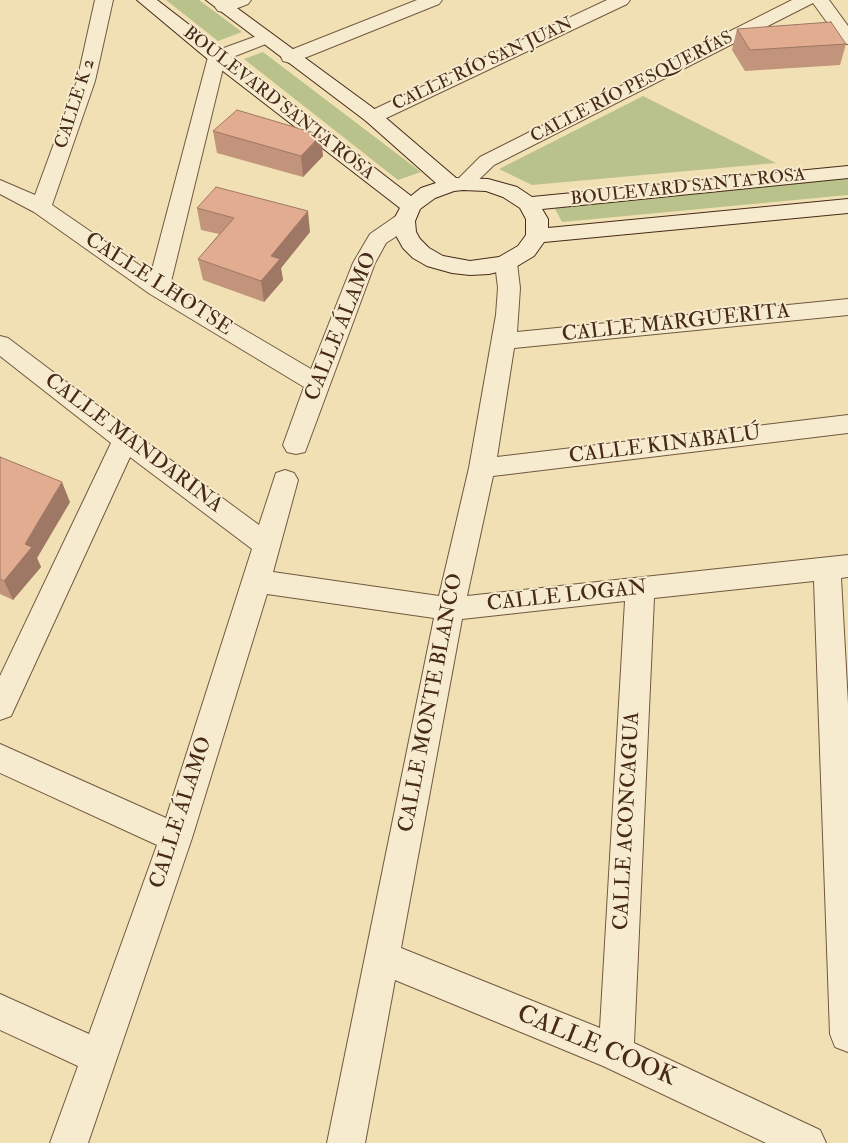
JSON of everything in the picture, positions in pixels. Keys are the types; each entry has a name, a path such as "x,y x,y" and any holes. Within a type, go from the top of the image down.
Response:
{"street":[{"name":"CALLE K 2","path":"41,207 86,81 104,0"},
{"name":"BOULEVARD SANTA ROSA","path":"146,0 408,214"},
{"path":"219,4 242,0"},
{"path":"290,57 433,0"},
{"path":"576,0 595,12"},
{"name":"CALLE RÍO SAN JUAN","path":"373,117 621,0"},
{"name":"CALLE RÍO PESQUERÍAS","path":"457,185 487,161 806,0"},
{"path":"820,0 848,39"},
{"path":"219,4 373,117 457,185"},
{"path":"158,289 217,57 265,38"},
{"name":"BOULEVARD SANTA ROSA","path":"528,204 848,172"},
{"path":"457,185 488,185 510,192 528,204 537,219 537,236 526,252 506,263 489,267 470,268 452,266 435,261 421,253 410,243 405,232 408,214 428,193 457,185"},
{"name":"CALLE LHOTSE","path":"0,186 41,207 158,289 317,384"},
{"name":"BOULEVARD SANTA ROSA","path":"537,236 848,206"},
{"name":"CALLE ÁLAMO","path":"296,445 317,384 364,263 378,239 408,214"},
{"name":"CALLE MONTE BLANCO","path":"346,1143 450,609 482,468 504,340 509,288 506,263"},
{"name":"CALLE MARGUERITA","path":"504,340 848,307"},
{"name":"CALLE MANDARINA","path":"0,344 125,440 266,544"},
{"name":"CALLE KINABALÚ","path":"482,468 848,424"},
{"path":"0,707 125,440"},
{"name":"CALLE ÁLAMO","path":"69,1143 176,838 257,580 285,480"},
{"path":"837,567 848,1034"},
{"name":"CALLE LOGAN","path":"257,580 450,609 640,590 837,567"},
{"name":"CALLE ACONCAGUA","path":"616,1053 640,590"},
{"path":"0,758 176,838"},
{"name":"CALLE COOK","path":"382,957 616,1053 807,1143"},
{"path":"0,1012 99,1056"}],"green space":[{"path":"166,0 199,0 242,32 218,41"},
{"path":"263,52 421,172 398,180 244,59"},
{"path":"643,96 776,163 532,185 499,169"},
{"path":"848,175 848,195 562,222 553,205"}],"building":[{"path":"831,22 846,44 750,50 737,29"},
{"path":"237,110 321,135 301,156 213,131"},
{"path":"216,187 308,211 271,256 280,259 261,281 198,259 234,218 197,208"},
{"path":"0,457 62,482 25,544 32,547 4,581 0,579"}]}
